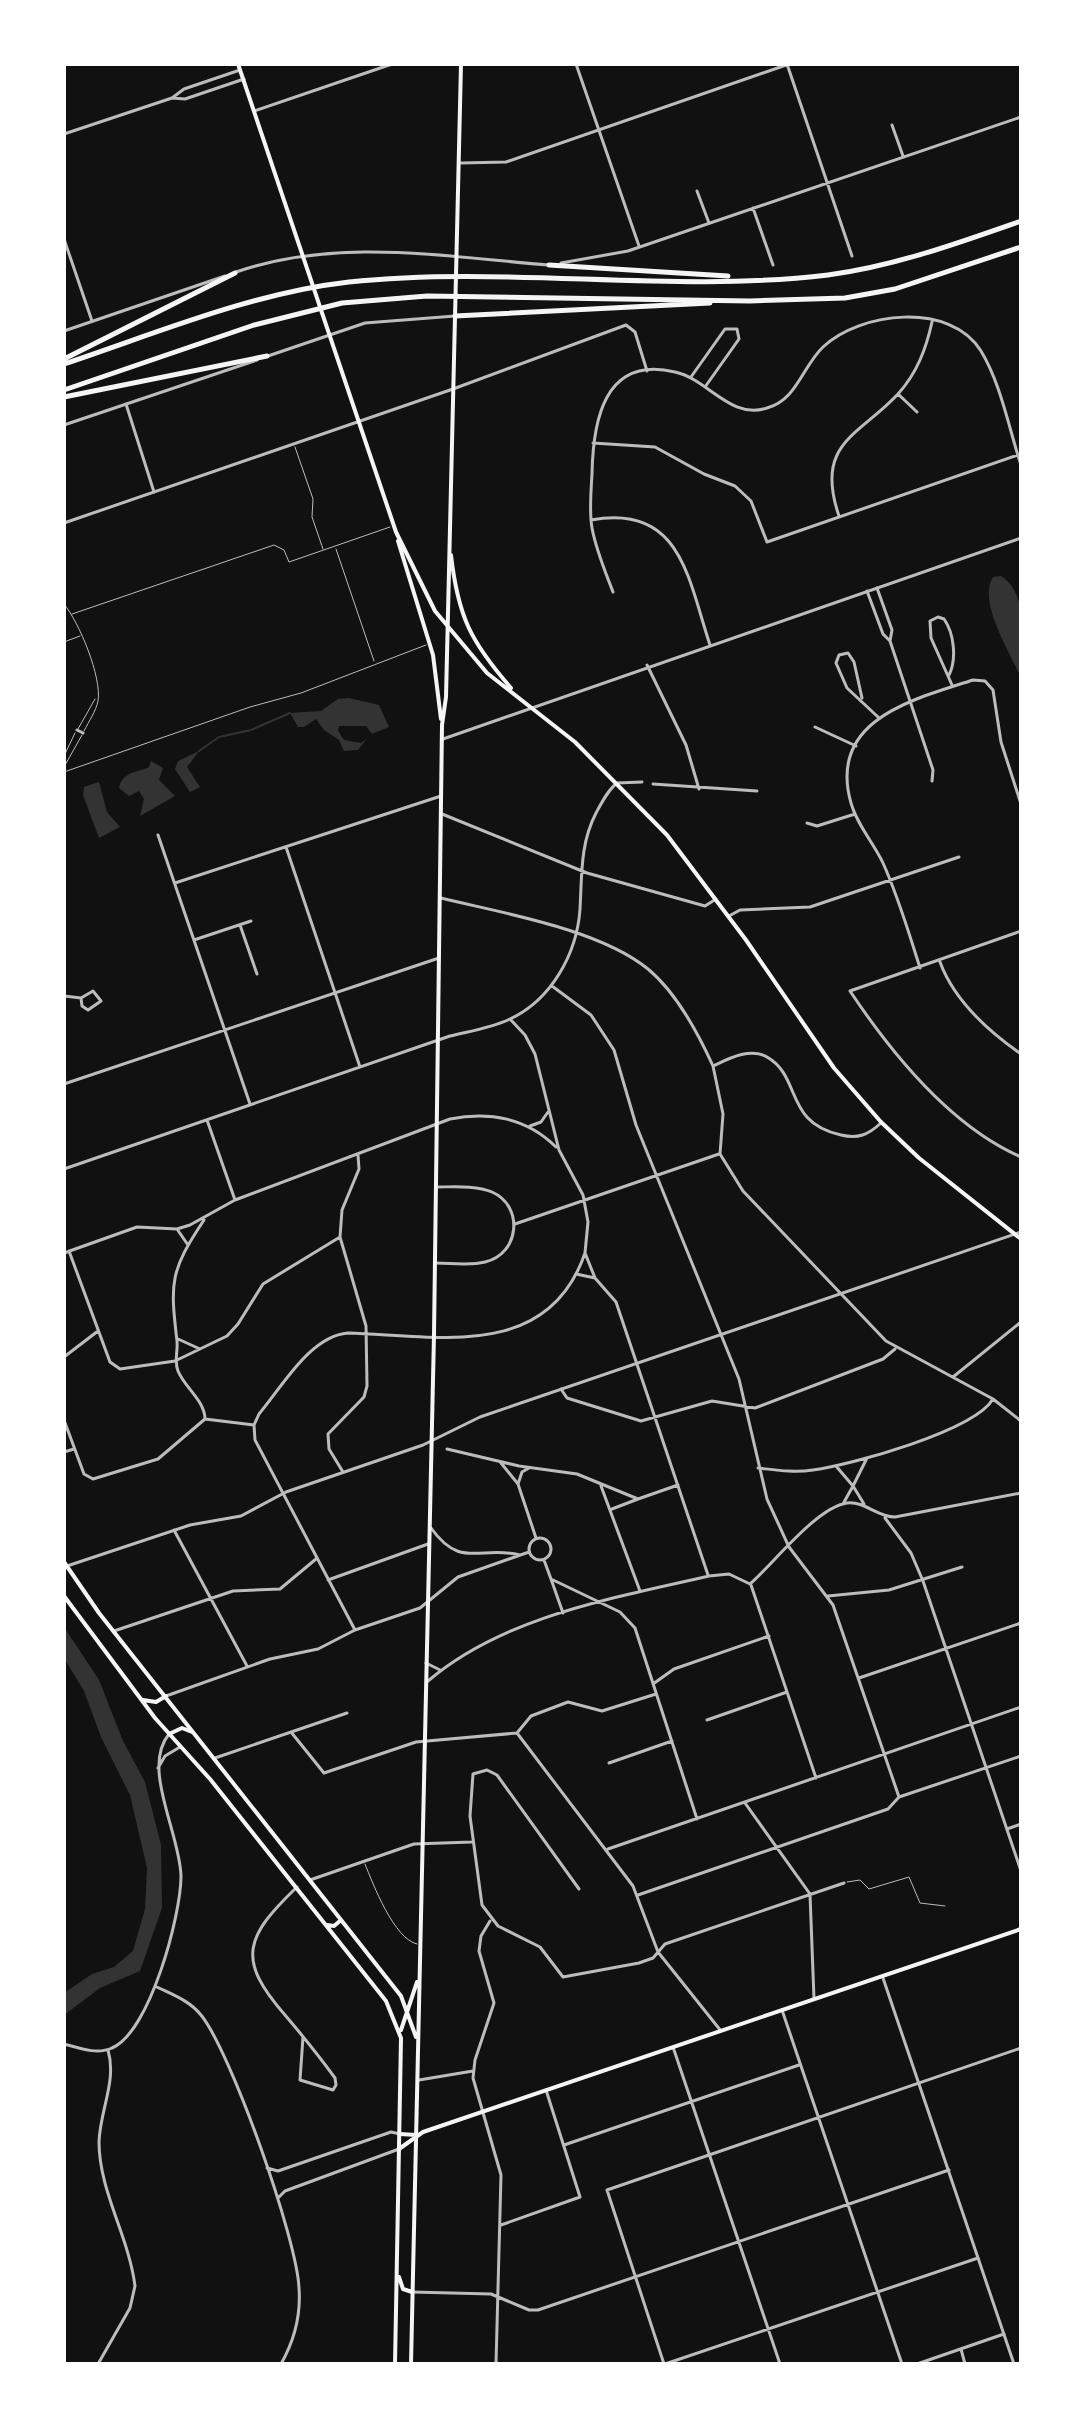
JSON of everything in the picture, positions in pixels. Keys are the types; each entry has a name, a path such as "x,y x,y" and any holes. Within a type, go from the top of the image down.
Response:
{"highway":[{"path":"64,362 250,303 344,283 421,279 698,280 825,275 908,259 1021,221"},
{"path":"455,316 866,295 924,280 1021,247"},
{"path":"549,265 700,276 825,275"},
{"path":"64,362 235,273"},
{"path":"64,390 254,325 360,301 427,296 750,301"},
{"path":"64,397 131,381 267,356"}],"main road":[{"path":"442,725 446,697 445,625 459,258 461,64"},
{"path":"239,67 396,532 430,644 442,725 436,1263 411,2364"},
{"path":"396,532 426,596 445,625 487,673 532,706 617,783 667,835 716,899 825,1056 881,1122 919,1158 1018,1233 1021,1239"},
{"path":"449,542 455,593 465,624 481,654 516,693"},
{"path":"65,1565 408,2009 418,2045"},
{"path":"64,1596 139,1698 297,1887 389,2005 401,2038"},
{"path":"139,1698 153,1703 166,1696"},
{"path":"169,1734 182,1728 198,1738"},
{"path":"325,1923 334,1926 341,1920"},
{"path":"399,2149 416,2135 1021,1929"},
{"path":"395,2364 401,2038 419,1970"},
{"path":"400,2134 416,2135"},
{"path":"397,2263 403,2289 412,2292"}],"street":[{"path":"254,111 392,64"},
{"path":"576,64 639,247"},
{"path":"461,163 506,162 787,64 852,256"},
{"path":"64,134 172,98 184,89 239,67"},
{"path":"172,98 185,99 244,79"},
{"path":"64,331 235,273 302,256 371,252 549,265 639,247 1021,117"},
{"path":"892,125 903,156"},
{"path":"697,191 709,223"},
{"path":"753,208 773,265"},
{"path":"64,239 92,321"},
{"path":"64,425 384,319 455,316"},
{"path":"613,592 591,520 596,416 607,395 627,378 647,371 666,370 691,378 740,408 768,408 790,395 822,348 852,327 895,317 932,322 963,335 982,353 1021,465"},
{"path":"839,516 833,483 842,447 855,429 898,394 920,361 932,322"},
{"path":"64,523 453,389 464,382 626,325 635,332 647,371"},
{"path":"691,378 725,329 735,328 739,339 705,387"},
{"path":"898,394 917,412"},
{"path":"126,404 154,492"},
{"path":"593,443 655,447 735,486 755,507 767,542 1018,455"},
{"path":"591,520 638,520 666,535 683,564 710,645"},
{"path":"443,739 647,665 1021,538"},
{"path":"877,588 892,630 890,641"},
{"path":"867,591 883,634 890,641 933,770 932,781"},
{"path":"949,675 953,667 951,632 944,619 938,617 930,621 931,638 953,686"},
{"path":"862,698 853,658 848,653 839,655 836,663 843,681 878,717"},
{"path":"647,665 678,726 699,789"},
{"path":"920,968 890,881 855,814 848,785 856,746 878,717 910,701 977,679 991,686 1001,742 1021,804"},
{"path":"815,727 856,746"},
{"path":"77,730 83,733"},
{"path":"64,1169 438,1040 510,1019 552,986 569,958 576,934 581,871 592,821 610,788 617,783 642,782"},
{"path":"653,784 757,791"},
{"path":"175,883 442,795"},
{"path":"442,814 581,871 705,906 716,899"},
{"path":"807,823 817,826 855,814"},
{"path":"158,835 250,1105"},
{"path":"285,846 360,1067"},
{"path":"728,916 740,910 810,907 959,857"},
{"path":"441,898 501,911 576,934 617,950 650,971 680,1008 713,1066 723,1114 720,1154 734,1180 751,1201 895,1349 993,1399 1021,1421"},
{"path":"194,940 251,921"},
{"path":"240,925 257,974"},
{"path":"1021,931 850,991 878,1031 930,1088 981,1132 1021,1157"},
{"path":"64,1084 440,958"},
{"path":"940,961 949,983 965,1003 1021,1054"},
{"path":"552,986 591,1015 609,1039 656,1176 739,1379 767,1499 789,1547 828,1596 899,1797"},
{"path":"64,996 81,998 93,991 100,995 101,1001 88,1010 82,1006 81,998"},
{"path":"355,1630 281,1494 255,1440 254,1425 259,1414 324,1340 342,1333 485,1336 519,1328 554,1305 576,1274 585,1253 588,1222 585,1201 559,1150 535,1054 525,1035 510,1019"},
{"path":"713,1066 743,1054 759,1054 771,1060 803,1115 819,1128 857,1137 869,1133 881,1122"},
{"path":"529,1127 541,1122 548,1112"},
{"path":"340,1237 263,1284 233,1330 175,1361 117,1369 110,1362 66,1252 137,1227 177,1229 204,1219 235,1200 437,1123 487,1115 529,1127 559,1150"},
{"path":"207,1120 235,1200"},
{"path":"343,1472 327,1438 366,1393 367,1334 340,1237 342,1210 359,1169 358,1154"},
{"path":"515,1224 720,1154"},
{"path":"436,1187 492,1192 508,1204 515,1224 510,1244 493,1259 436,1263"},
{"path":"204,1219 188,1246 171,1288 177,1338 175,1361 181,1377 204,1410 205,1419"},
{"path":"177,1229 188,1246"},
{"path":"65,1565 174,1530 241,1516 281,1494 431,1441 464,1423 1018,1233"},
{"path":"585,1253 595,1278 613,1295 709,1576"},
{"path":"576,1274 595,1278"},
{"path":"953,1377 1021,1322"},
{"path":"64,1357 98,1331"},
{"path":"177,1338 200,1349"},
{"path":"561,1389 567,1398 636,1420 703,1402 758,1407 883,1359 895,1349"},
{"path":"758,1468 800,1471 868,1457 964,1423 983,1412 993,1399"},
{"path":"64,1420 84,1474 93,1479 166,1454 205,1419 254,1425"},
{"path":"64,1452 74,1449"},
{"path":"447,1449 529,1468 562,1470 638,1499"},
{"path":"750,1584 826,1514 843,1504 868,1457"},
{"path":"499,1461 518,1484 536,1538"},
{"path":"836,1466 867,1507"},
{"path":"518,1484 522,1472 529,1468"},
{"path":"600,1484 612,1509 640,1591"},
{"path":"612,1509 678,1485"},
{"path":"884,1516 1021,1493"},
{"path":"843,1504 867,1507 884,1516 911,1553 1021,1871"},
{"path":"429,1525 446,1546 456,1552 520,1555"},
{"path":"174,1530 247,1666"},
{"path":"529,1552 530,1544 536,1538"},
{"path":"536,1538 546,1539 551,1546 544,1560 563,1614"},
{"path":"328,1580 428,1544"},
{"path":"166,1696 247,1666 318,1649 355,1630 427,1604 458,1577 529,1552"},
{"path":"529,1552 537,1560 544,1560"},
{"path":"114,1631 239,1590 280,1589 317,1559"},
{"path":"828,1596 889,1590 962,1567"},
{"path":"425,1683 440,1670 498,1637 563,1614 640,1591 709,1576 735,1575 750,1584 816,1778"},
{"path":"551,1579 620,1612 635,1628 697,1819"},
{"path":"859,1678 1021,1623"},
{"path":"653,1684 669,1671 769,1636"},
{"path":"425,1663 440,1670"},
{"path":"707,1720 788,1692"},
{"path":"291,1732 322,1772 423,1741 517,1733 531,1716 568,1702 602,1711 656,1694"},
{"path":"608,1849 1021,1707"},
{"path":"215,1758 347,1713"},
{"path":"517,1733 608,1849 638,1895 658,1952 721,2031"},
{"path":"64,2044 90,2051 108,2050 129,2035 155,1986 174,1927 180,1888 177,1841 158,1768 158,1753 169,1734"},
{"path":"609,1763 672,1741"},
{"path":"158,1768 171,1750 181,1747"},
{"path":"638,1895 888,1809 899,1797 1021,1756"},
{"path":"579,1889 492,1771 480,1771 471,1777 472,1842 479,1898 491,1920 540,1947 563,1977 632,1965 653,1958 665,1944 844,1883"},
{"path":"745,1803 810,1894 814,1999"},
{"path":"1007,1829 1021,1824"},
{"path":"310,1880 421,1844 472,1842"},
{"path":"297,1887 260,1931 252,1960 261,1987 303,2037 336,2079 333,2090 300,2080 303,2037"},
{"path":"491,1920 481,1936 479,1951 495,2000 473,2071 500,2168 496,2364"},
{"path":"883,1977 1014,2364"},
{"path":"155,1986 189,2003 207,2022 226,2059 278,2202 295,2261 300,2296 295,2331 281,2364"},
{"path":"782,2010 902,2364"},
{"path":"673,2047 780,2364"},
{"path":"978,2258 665,2364 606,2194 610,2188 1021,2048"},
{"path":"98,2364 130,2308 135,2286 100,2157 101,2130 112,2070 108,2050"},
{"path":"564,2145 801,2065"},
{"path":"417,2080 473,2071"},
{"path":"500,2226 580,2197 546,2090"},
{"path":"265,2167 278,2171 391,2132 400,2134"},
{"path":"278,2202 285,2191 399,2149"},
{"path":"412,2292 487,2294 529,2310 538,2310 949,2170"},
{"path":"917,2364 1004,2334"},
{"path":"961,2349 965,2364"}],"lane":[{"path":"294,444 313,499 312,517 323,550"},
{"path":"72,614 274,545 284,550 289,562 394,526"},
{"path":"335,546 375,664"},
{"path":"64,604 72,614 98,685 98,698 64,767"},
{"path":"64,642 81,636"},
{"path":"64,772 250,707 301,693 430,644"},
{"path":"64,756 90,704 98,698"},
{"path":"364,1861 380,1902 408,1941 419,1944"},
{"path":"844,1883 857,1879 869,1889 909,1877 920,1903 945,1906"}],"shaded area":[{"path":"1001,576 1017,596 1021,609 1021,678 997,628 989,600 993,577"},
{"path":"349,698 379,705 389,727 372,734 366,726 339,726 338,731 344,740 361,743 367,738 358,750 344,751 339,740 324,730 316,719 304,727 298,727 290,713 321,711 338,699"},
{"path":"199,751 187,767 200,787 190,792 175,769 178,761"},
{"path":"151,761 163,768 159,780 175,796 140,816 144,799 139,791 129,796 119,788 126,776 149,767"},
{"path":"99,782 107,812 120,827 99,838 83,795 84,787"},
{"path":"64,1627 99,1680 123,1741 145,1782 161,1845 162,1908 140,1971 100,1988 64,2015 64,1993 92,1974 114,1967 133,1951 145,1909 147,1868 130,1795 101,1737 84,1691 64,1658"}],"waterway":[{"path":"199,751 219,737 251,730 290,713"}]}
